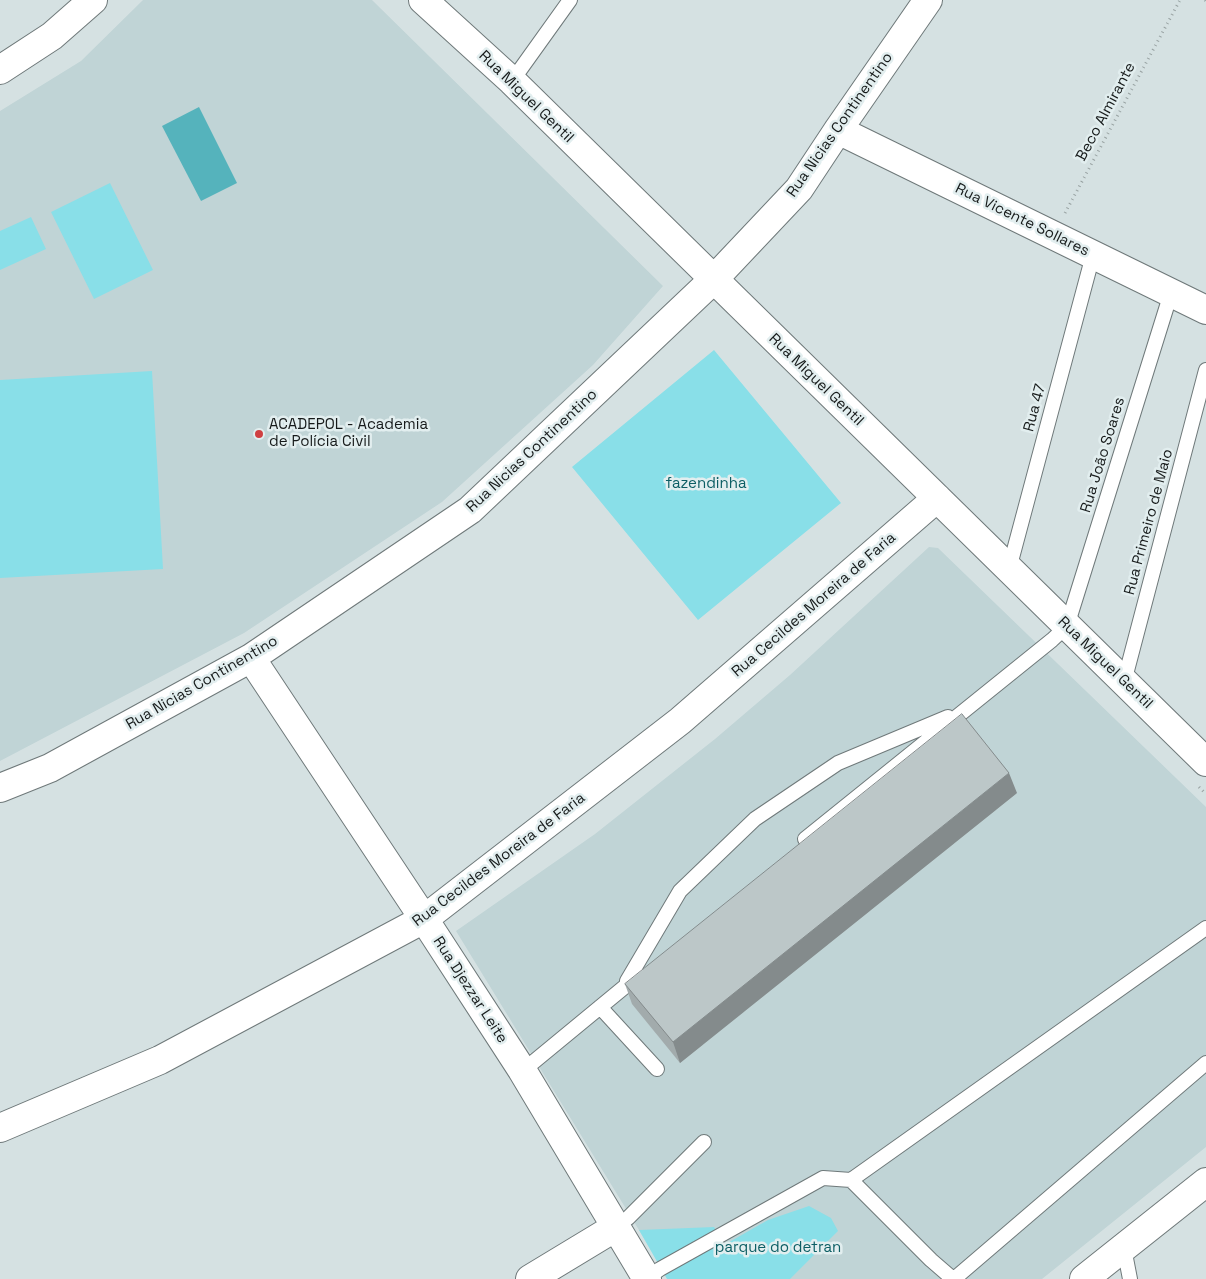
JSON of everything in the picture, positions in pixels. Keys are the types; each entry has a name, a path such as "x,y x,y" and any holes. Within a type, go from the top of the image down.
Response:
{"street":[{"path":"0,70 52,36 93,0"},
{"name":"Rua Miguel Gentil","path":"423,0 512,81 1206,762"},
{"name":"Rua Nicias Continentino","path":"0,788 50,768 251,658 470,510 714,279 799,188 928,0"},
{"name":"Rua Vicente Sollares","path":"838,130 1206,310"},
{"name":"Rua Cecildes Moreira de Faria","path":"0,1128 160,1060 424,919 680,721 937,498"},
{"name":"Rua Djezzar Leite","path":"251,658 522,1070 647,1278"},
{"path":"1084,1279 1206,1182"},
{"path":"530,1279 616,1227"}],"lane":[{"path":"512,81 570,0"},
{"name":"Rua 47","path":"1009,569 1093,255"},
{"name":"Rua João Soares","path":"1067,626 1171,293"},
{"name":"Rua Primeiro de Maio","path":"1124,682 1206,370"},
{"path":"793,850 1067,626"},
{"path":"622,988 680,892 755,819 838,763 963,711"},
{"path":"647,1278 823,1178 851,1180 1206,928"},
{"path":"522,1070 653,963"},
{"path":"600,1007 657,1069"},
{"path":"851,1180 932,1260 954,1279 1206,1063"},
{"path":"616,1227 628,1218 704,1142"},
{"path":"1124,1248 1130,1279"}],"path":[{"name":"Beco Almirante","path":"1052,235 1180,0"}],"shaded area":[{"name":"ACADEPOL - Academia de Polícia Civil","path":"143,0 372,0 663,286 593,365 442,502 244,633 0,761 0,111 81,61"},
{"path":"199,107 237,183 201,201 162,126"},
{"path":"929,547 938,548 1206,807 1206,1147 1042,1279 669,1279 456,931 595,834 715,739 790,675"}],"green space":[{"path":"110,183 153,270 94,299 51,212"},
{"path":"31,217 46,249 0,270 0,231"},
{"name":"fazendinha","path":"714,350 841,503 698,620 572,467"},
{"path":"152,371 163,569 0,578 0,380"},
{"name":"parque do detran","path":"809,1206 831,1218 838,1231 790,1279 667,1279 639,1230 714,1227 724,1245 768,1220"}],"building":[{"path":"962,714 1009,773 673,1042 625,984"}],"place":[{"name":"ACADEPOL - Academia de Polícia Civil","path":"259,434"}]}
